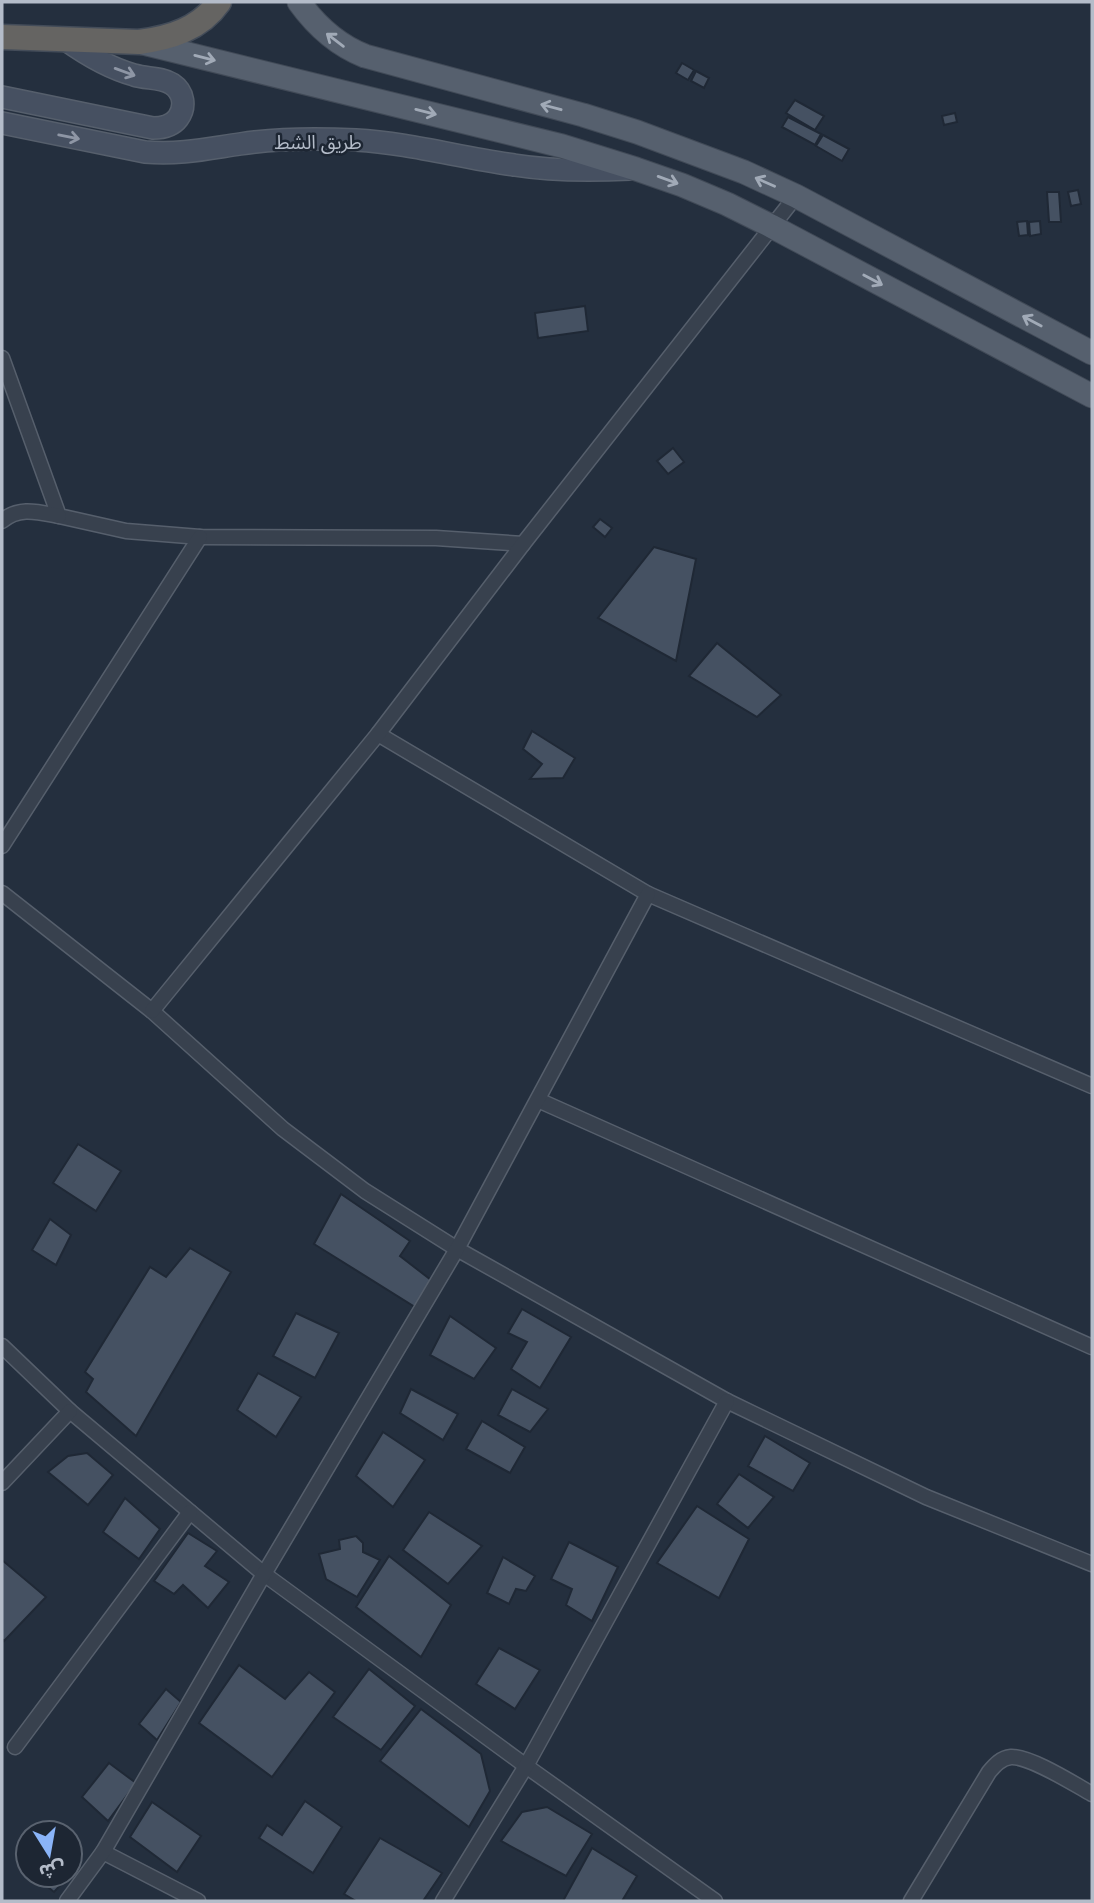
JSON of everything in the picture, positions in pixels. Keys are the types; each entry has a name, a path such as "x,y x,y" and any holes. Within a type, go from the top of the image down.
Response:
{"highway":[{"path":"4,38 139,42 173,36 189,29 219,2"}],"main road":[{"path":"299,2 333,39 365,57 583,115 744,172 796,196 1092,354"},
{"path":"2,97 153,128 169,126 180,116 183,103 179,90 174,85 118,70 65,40"},
{"path":"139,42 562,146 636,169 727,204 1092,396"},
{"name":"طريق الشط","path":"2,123 145,152 196,152 265,141 320,138 397,144 554,170 636,169"}],"street":[{"path":"152,1011 378,734 796,196"},
{"path":"2,358 59,516"},
{"path":"2,521 13,513 29,510 126,531 200,537 436,538 523,544"},
{"path":"2,846 200,537"},
{"path":"378,734 648,894 1092,1086"},
{"path":"2,893 152,1011 283,1129 365,1191 457,1249 727,1401 926,1497 1092,1564"},
{"path":"67,1901 103,1852 457,1249 648,894"},
{"path":"538,1100 1092,1348"},
{"path":"2,1346 70,1411 264,1574 715,1901"},
{"path":"443,1901 526,1766 727,1401"},
{"path":"2,1483 70,1411"},
{"path":"15,1747 190,1512"},
{"path":"911,1901 996,1763 1013,1757 1027,1760 1092,1794"},
{"path":"103,1852 198,1901"}],"building":[{"path":"682,63 694,70 688,80 676,73"},
{"path":"696,71 709,78 704,88 691,81"},
{"path":"795,100 824,116 815,130 786,113"},
{"path":"955,113 957,122 944,125 942,116"},
{"path":"788,117 821,134 815,145 782,127"},
{"path":"823,135 849,149 842,161 816,146"},
{"path":"1078,190 1081,204 1071,206 1068,192"},
{"path":"1047,192 1059,192 1061,222 1049,222"},
{"path":"1027,221 1028,235 1019,236 1017,222"},
{"path":"1040,221 1041,234 1030,236 1029,222"},
{"path":"585,306 588,331 538,338 535,313"},
{"path":"673,448 684,462 668,474 657,461"},
{"path":"600,519 612,528 605,537 593,527"},
{"path":"654,547 696,559 676,661 598,618"},
{"path":"717,643 781,695 757,717 689,676"},
{"path":"532,731 575,758 563,778 530,779 542,764 523,749"},
{"path":"78,1144 121,1171 96,1211 53,1183"},
{"path":"341,1194 410,1241 400,1256 431,1280 415,1307 314,1244"},
{"path":"50,1219 71,1235 56,1265 32,1250"},
{"path":"190,1248 231,1272 136,1436 86,1392 93,1379 85,1372 150,1267 166,1277"},
{"path":"522,1309 571,1337 540,1388 511,1369 527,1342 508,1333"},
{"path":"296,1313 339,1333 315,1378 273,1356"},
{"path":"450,1316 496,1348 474,1379 430,1355"},
{"path":"258,1373 301,1397 276,1437 237,1410"},
{"path":"411,1389 458,1414 443,1440 400,1413"},
{"path":"512,1389 548,1409 530,1432 498,1415"},
{"path":"482,1421 525,1447 510,1473 466,1449"},
{"path":"383,1432 425,1460 393,1507 356,1476"},
{"path":"765,1436 810,1463 793,1491 748,1466"},
{"path":"87,1453 113,1475 88,1505 48,1472 68,1456"},
{"path":"739,1474 774,1497 748,1528 717,1504"},
{"path":"125,1498 160,1529 139,1559 103,1532"},
{"path":"697,1506 749,1539 719,1598 657,1563"},
{"path":"429,1512 482,1546 448,1584 403,1550"},
{"path":"188,1533 217,1551 205,1566 229,1582 208,1608 183,1585 174,1594 154,1581"},
{"path":"356,1536 363,1543 363,1552 380,1560 357,1597 326,1579 319,1554 340,1549 339,1540"},
{"path":"569,1542 618,1567 592,1621 566,1605 572,1589 551,1579"},
{"path":"389,1556 451,1605 421,1657 356,1607"},
{"path":"503,1557 535,1576 526,1591 516,1589 509,1604 487,1593"},
{"path":"2,1560 46,1597 4,1641 2,1639"},
{"path":"499,1648 540,1670 515,1709 476,1684"},
{"path":"239,1665 285,1699 309,1672 335,1692 272,1777 199,1723"},
{"path":"369,1669 415,1706 381,1750 333,1717"},
{"path":"166,1689 181,1702 157,1740 139,1724"},
{"path":"421,1709 481,1754 490,1791 469,1827 380,1761"},
{"path":"109,1763 136,1783 108,1821 82,1797"},
{"path":"305,1801 342,1827 313,1873 259,1838 267,1825 282,1835"},
{"path":"152,1802 201,1836 177,1872 130,1837"},
{"path":"547,1807 592,1834 566,1876 501,1841 522,1812"},
{"path":"380,1838 442,1873 423,1901 356,1901 344,1894"},
{"path":"592,1848 637,1876 622,1901 563,1901"}]}
